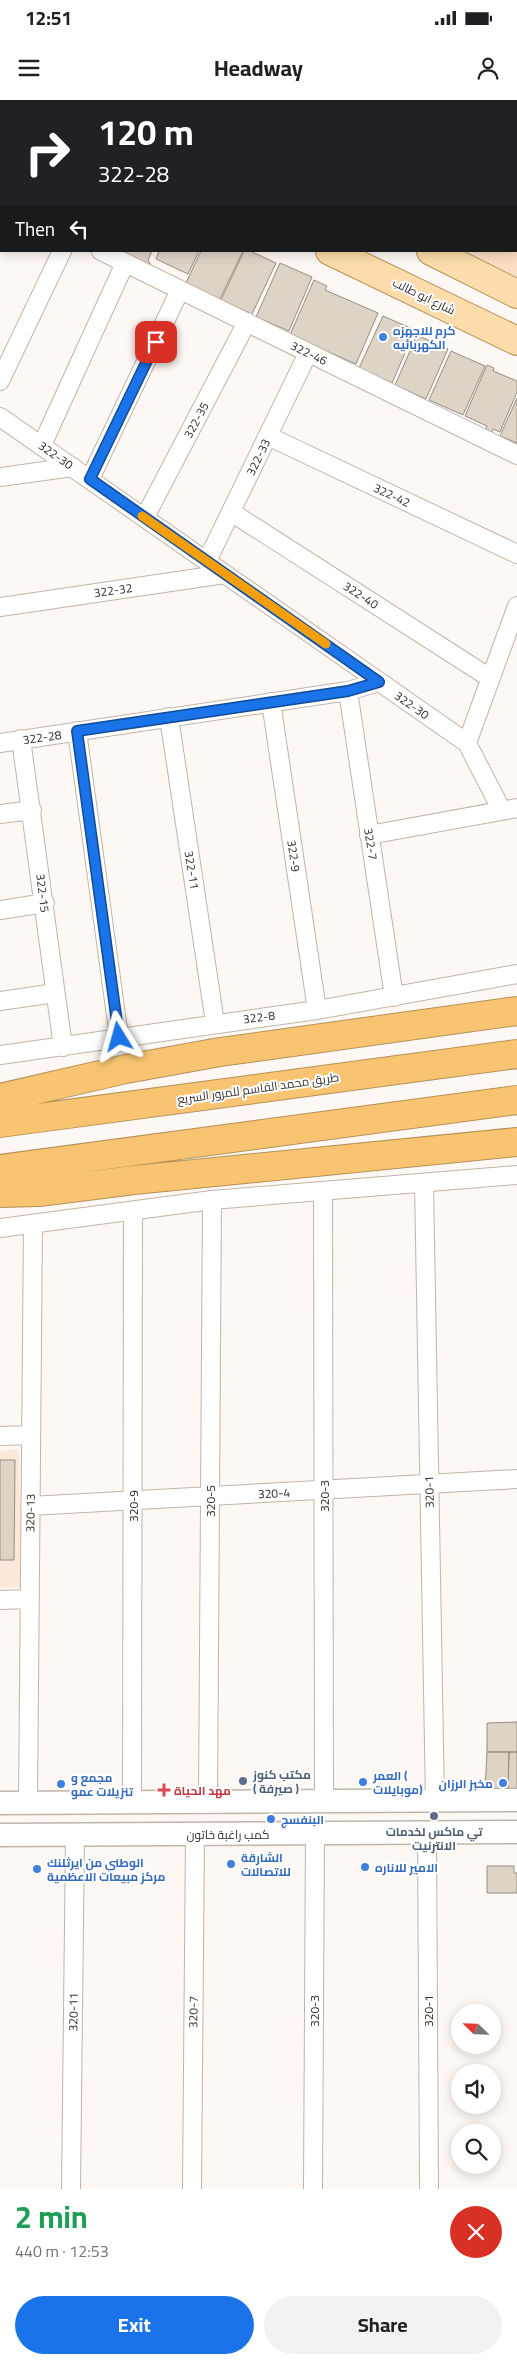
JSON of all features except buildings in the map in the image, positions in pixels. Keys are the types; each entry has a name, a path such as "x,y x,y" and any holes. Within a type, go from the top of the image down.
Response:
{"highway":[{"path":"0,1098 126,1069 220,1052 517,1011"},
{"name":"طريق محمد القاسم للمرور السريع","path":"0,1123 517,1054"},
{"path":"0,1168 517,1100"},
{"path":"0,1193 39,1192 134,1180 517,1142"}],"main road":[{"name":"شارع ابو طالب","path":"332,252 517,341"},
{"path":"433,252 517,294"}],"street":[{"path":"0,381 62,252"},
{"name":"322-46","path":"103,252 517,455"},
{"path":"42,446 125,263"},
{"path":"90,479 180,290"},
{"name":"322-35","path":"145,518 247,322"},
{"name":"322-33","path":"207,561 308,353"},
{"name":"322-30","path":"0,416 467,743 510,810"},
{"name":"322-42","path":"268,436 517,554"},
{"path":"0,477 73,467"},
{"name":"322-40","path":"231,512 490,678"},
{"name":"322-32","path":"0,607 225,574"},
{"path":"467,743 517,606"},
{"name":"322-28","path":"0,743 348,691 379,682"},
{"name":"322-7","path":"348,691 394,997"},
{"name":"322-9","path":"271,702 317,1010"},
{"name":"322-11","path":"169,718 215,1023"},
{"path":"77,731 119,1037"},
{"name":"322-15","path":"21,740 63,1047"},
{"path":"0,814 32,810"},
{"path":"369,834 510,810"},
{"path":"0,910 44,903"},
{"name":"322-8","path":"0,1055 317,1010 517,974"},
{"path":"0,1001 55,993"},
{"path":"0,1228 212,1200 517,1175"},
{"name":"320-1","path":"424,1183 435,1801"},
{"name":"320-3","path":"323,1191 324,1801"},
{"name":"320-5","path":"208,1802 212,1200"},
{"name":"320-9","path":"132,1802 134,1210"},
{"name":"320-13","path":"28,1803 33,1224"},
{"path":"0,1436 31,1435"},
{"name":"320-4","path":"30,1506 517,1479"},
{"path":"0,1600 30,1599"},
{"path":"0,1803 517,1800"},
{"name":"كمب راغبة خاتون","path":"0,1836 517,1832"},
{"name":"320-3","path":"313,2189 315,1833"},
{"name":"320-1","path":"427,1833 429,2189"},
{"name":"320-7","path":"192,2189 195,1834"},
{"name":"320-11","path":"71,2189 75,1835"}],"shaded area":[{"path":"466,252 517,252 517,277"},
{"path":"16,1449 19,1454 22,1582 19,1587 0,1588 0,1451"}],"slow traffic":[{"path":"142,516 326,644"}],"place":[{"name":"كرم للاجهزه الكهربائيه","path":"383,337"},
{"name":"مكتب كنوز ( صيرفة )","path":"243,1781"},
{"name":"العمر ( موبايلات)","path":"363,1782"},
{"name":"مخبز الرزان","path":"503,1783"},
{"name":"مجمع و تنزيلات عمو","path":"61,1784"},
{"name":"مهد الحياة","path":"164,1790"},
{"name":"تي ماكس لخدمات الانترنيت","path":"434,1816"},
{"name":"البنفسج","path":"271,1819"},
{"name":"الشارقة للاتصالات","path":"231,1864"},
{"name":"الامير للاناره","path":"365,1867"},
{"name":"الوطني من ايرثلنك مركز مبيعات الاعظمية","path":"37,1869"}],"route":[{"path":"119,1037 77,731 348,691 379,682 90,479 156,342"}]}
